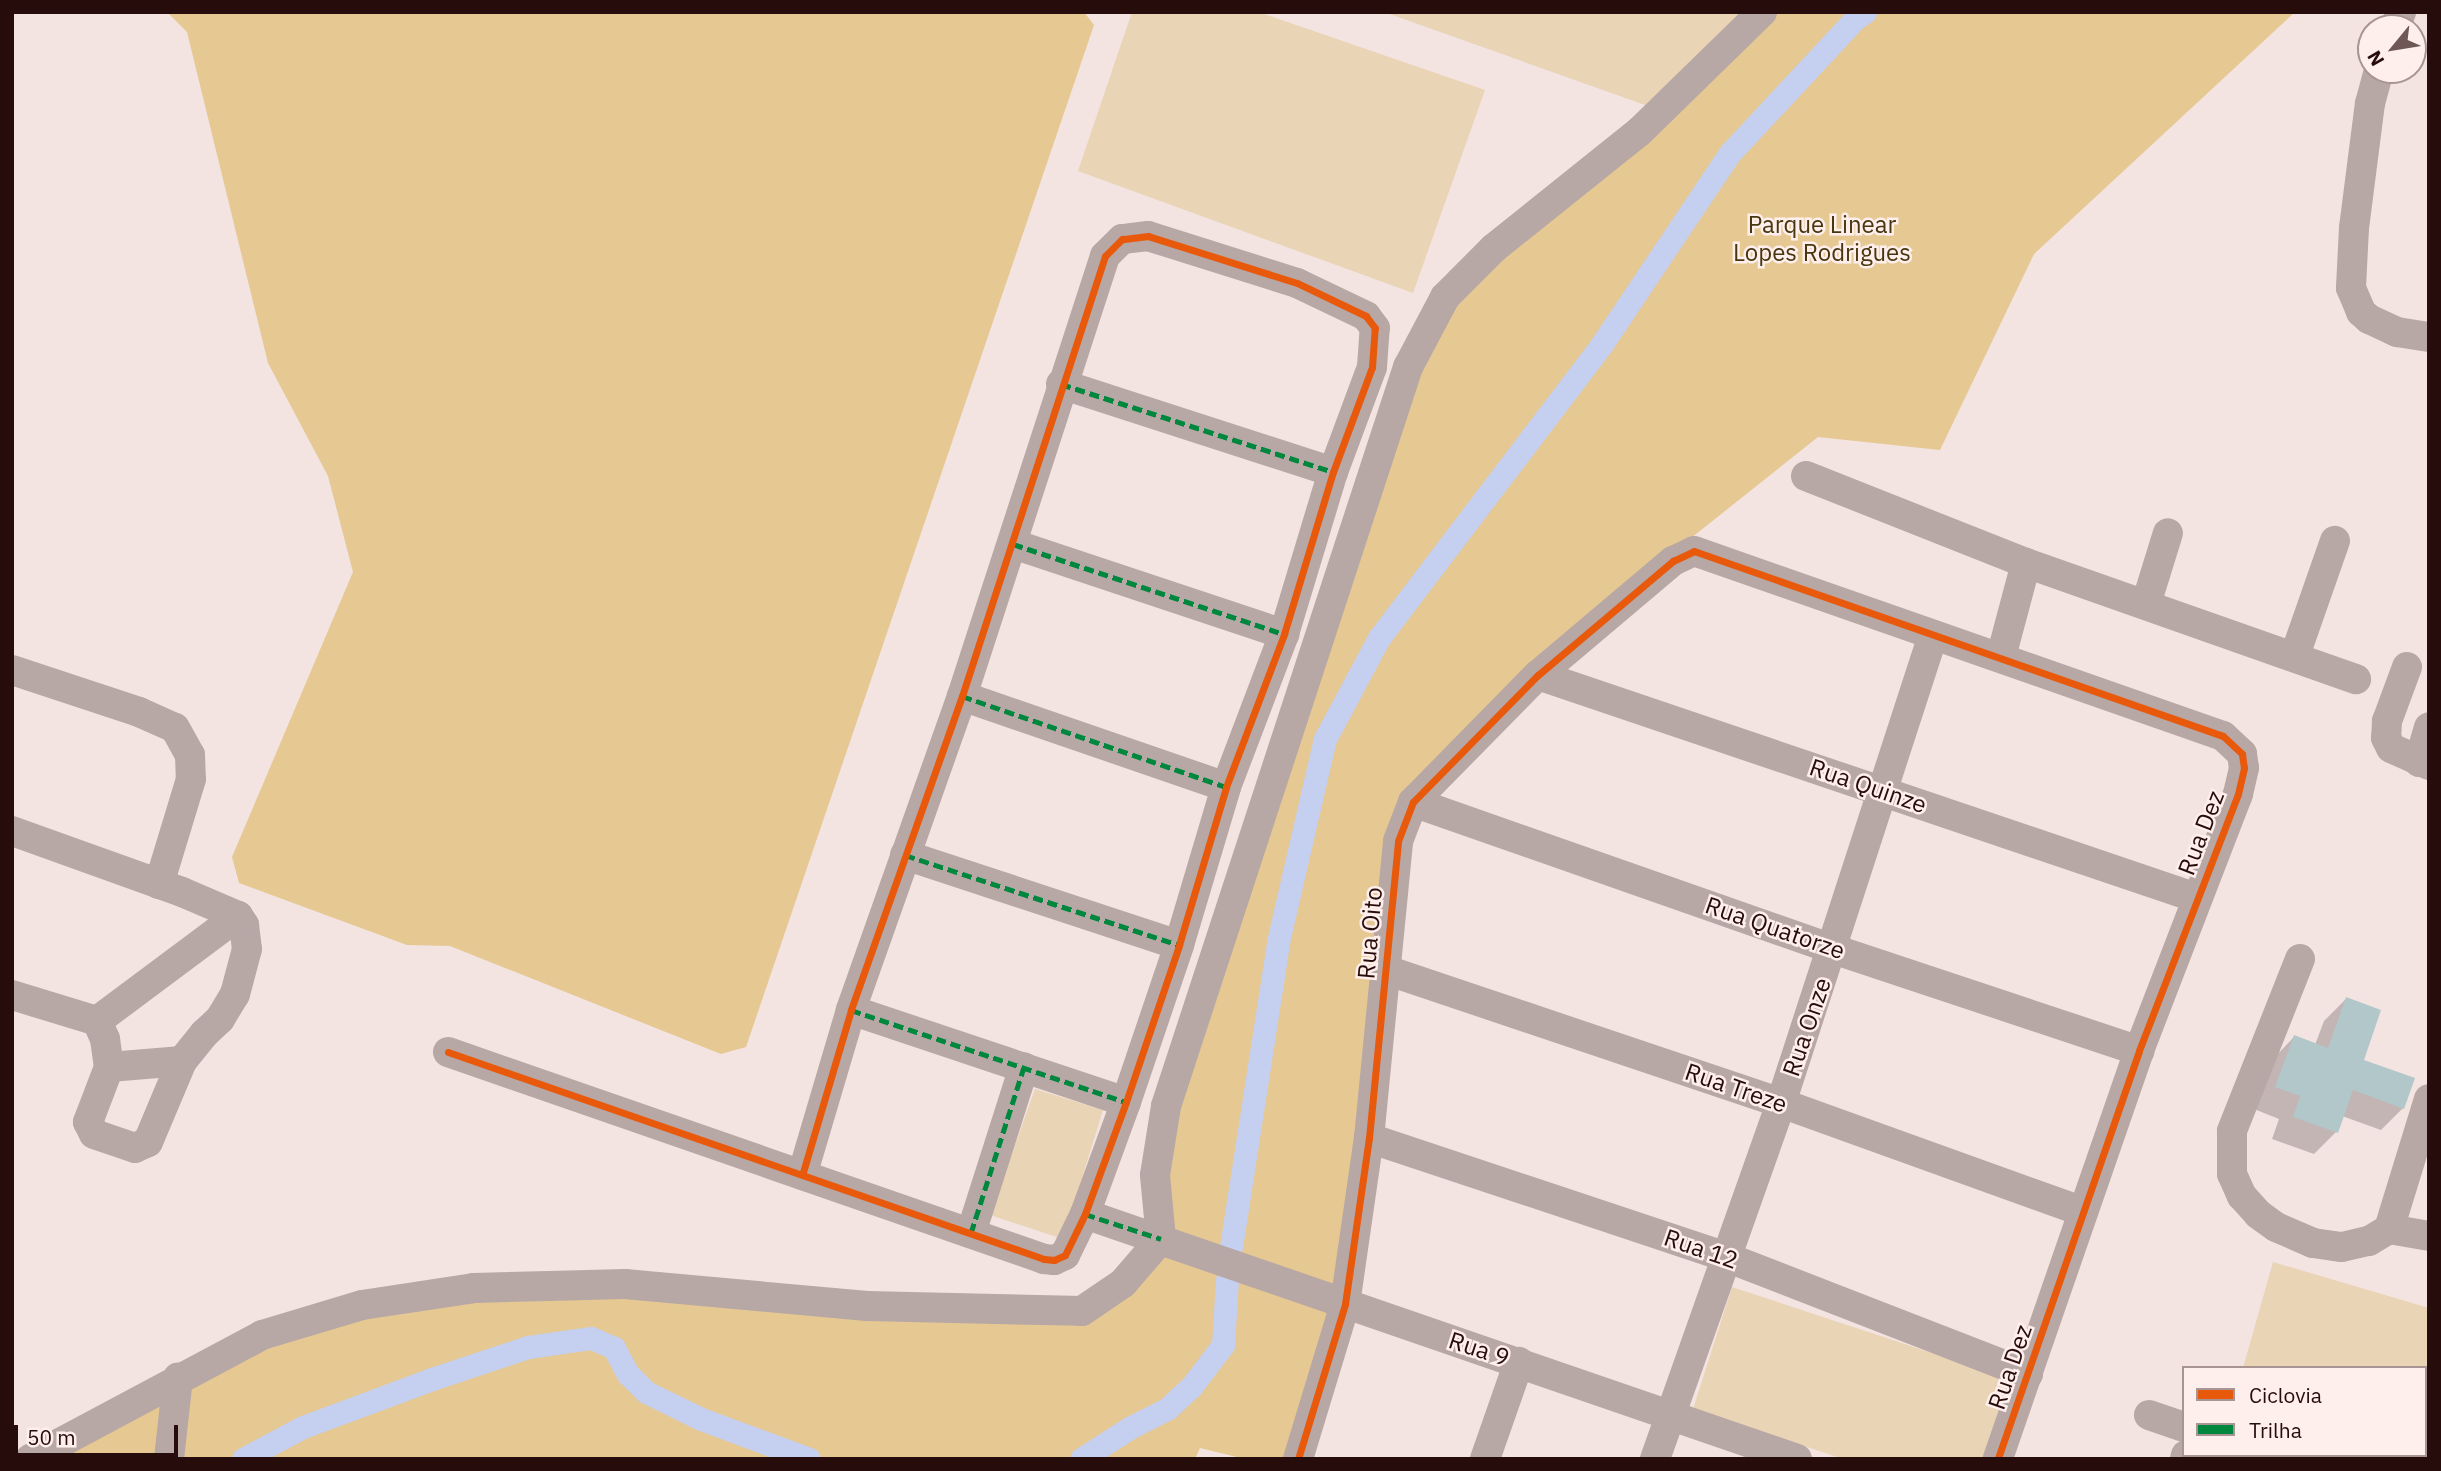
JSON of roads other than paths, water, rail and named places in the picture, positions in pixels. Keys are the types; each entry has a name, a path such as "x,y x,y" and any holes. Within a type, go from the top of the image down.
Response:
{"street":[{"path":"30,1459 178,1377 262,1335 362,1305 474,1288 541,1284 657,1285 867,1306 1082,1311 1123,1283 1161,1239 1155,1175 1166,1105 1408,367 1445,297 1493,248 1639,132 1762,12"},
{"path":"2375,84 2370,103 2354,228 2351,288 2361,312 2369,319 2397,332 2429,337"},
{"path":"449,1052 802,1175 971,1233 1054,1260 1065,1255 1085,1214 1126,1102 1179,945 1226,787 1283,634 1333,472 1372,367 1375,327 1366,316 1297,283 1148,236 1122,239 1112,246 1099,268 1013,544 851,1010 802,1175"},
{"path":"1062,384 1333,472"},
{"path":"1806,476 2026,562 2356,678"},
{"path":"2146,604 2168,533"},
{"path":"2295,655 2335,541"},
{"path":"1013,544 1283,634"},
{"name":"Rua Oito","path":"1298,1459 1345,1304 1369,1138 1398,841 1413,802 1538,675 1672,561 1694,551 1713,557"},
{"name":"Rua Dez","path":"1713,557 2223,736 2242,754 2244,768 2238,794 2138,1051 1997,1459"},
{"path":"2001,657 2026,562"},
{"name":"Rua Onze","path":"1655,1459 1781,1103 1833,949 1881,790 1934,635"},
{"path":"2407,667 2387,721 2386,738 2391,748 2424,764 2429,727"},
{"path":"12,670 139,712 175,729 190,755 191,779 159,884"},
{"name":"Rua Quinze","path":"1538,675 2197,898"},
{"path":"962,696 1226,787"},
{"name":"Rua Quatorze","path":"1413,802 1833,949 2138,1051"},
{"path":"12,831 159,884 238,916 244,925 247,949 235,993 220,1019 182,1061 148,1142 135,1148 94,1133 88,1122 109,1068 105,1039 97,1021 12,995"},
{"path":"905,855 1179,945"},
{"path":"97,1021 238,916"},
{"path":"2300,959 2232,1131 2232,1174 2242,1196 2258,1214 2276,1227 2313,1243 2343,1247 2370,1241 2389,1229 2429,1099"},
{"name":"Rua Treze","path":"1386,970 1781,1103 2083,1212"},
{"path":"851,1010 1126,1102"},
{"path":"109,1068 182,1061"},
{"path":"971,1233 1024,1068"},
{"name":"Rua 12","path":"1369,1138 1726,1257 2028,1374"},
{"name":"Rua 9","path":"1085,1214 1797,1459"},
{"path":"2389,1229 2429,1236"},
{"path":"1485,1459 1519,1362"},
{"path":"169,1459 178,1377"},
{"path":"2149,1415 2182,1426"},
{"path":"12,1456 22,1459"}],"waterway":[{"path":"1231,1247 1278,942 1325,739 1379,638 1602,344 1730,153 1856,18 1865,12"},
{"path":"1081,1459 1131,1427 1167,1409 1191,1387 1223,1345 1227,1280"},
{"path":"243,1459 303,1427 432,1379 528,1347 591,1338 614,1348 628,1374 646,1392 701,1419 809,1459"}],"park label":[{"name":"Parque Linear Lopes Rodrigues","path":"1822,239"}]}
